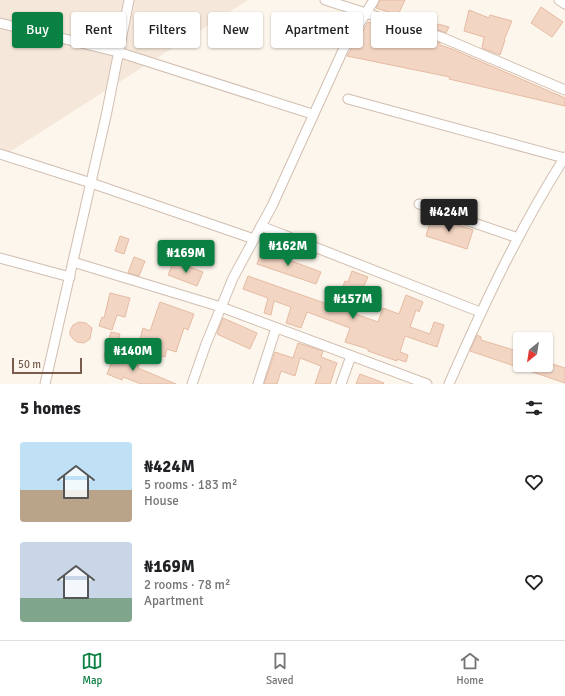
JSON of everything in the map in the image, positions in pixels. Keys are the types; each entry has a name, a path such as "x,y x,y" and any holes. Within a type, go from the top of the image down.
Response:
{"street":[{"path":"45,384 91,183 129,0"},
{"path":"325,0 441,37 565,90"},
{"path":"194,383 206,344 233,278 272,206 312,114 344,48 365,12 374,0"},
{"path":"559,0 565,4"},
{"path":"0,22 118,52 312,114"},
{"path":"348,99 565,158 518,238 480,312 449,384"},
{"path":"0,154 91,183 254,239"},
{"path":"420,204 518,238"},
{"path":"261,226 480,312"},
{"path":"0,258 70,276"},
{"path":"73,262 221,307 427,384"},
{"path":"258,384 276,328"},
{"path":"341,384 351,356"}],"shaded area":[{"path":"0,0 248,0 229,12 208,12 208,25 200,31 200,12 134,12 134,48 173,48 0,158"}],"building":[{"path":"380,0 405,0 399,12 389,12 376,8"},
{"path":"541,7 563,22 552,37 531,23"},
{"path":"469,10 489,18 490,15 512,21 504,40 500,55 482,48 484,37 464,31"},
{"path":"368,22 371,23 371,48 437,48 437,42 440,43 440,45 565,98 565,106 449,79 450,77 347,56 352,48 363,48 363,30"},
{"path":"438,24 449,27 446,33 437,29"},
{"path":"432,216 473,230 467,249 426,236"},
{"path":"120,236 129,239 124,254 115,251"},
{"path":"262,250 321,272 316,284 257,264"},
{"path":"134,257 145,261 139,276 128,273"},
{"path":"174,261 203,272 197,286 168,275"},
{"path":"352,271 368,277 363,288 382,295 378,307 340,294 345,281 348,282"},
{"path":"248,276 378,322 383,308 399,314 406,295 423,302 419,312 416,310 410,327 430,334 434,322 444,325 437,347 405,336 400,352 408,355 406,362 397,359 397,361 368,351 368,349 345,342 350,328 307,312 301,328 286,323 291,307 274,301 271,315 264,313 268,298 243,289"},
{"path":"110,293 130,298 125,317 117,315 112,330 99,326 102,317 104,318"},
{"path":"160,302 194,314 188,330 184,328 176,352 167,349 165,357 157,355 159,346 140,339 143,328 150,331"},
{"path":"223,318 257,333 250,349 217,334"},
{"path":"79,322 86,323 92,328 90,339 84,343 77,342 70,335 73,325"},
{"path":"111,332 120,334 113,359 104,356"},
{"path":"477,335 481,337 481,340 513,350 513,365 470,351"},
{"path":"298,343 323,351 321,357 337,363 330,384 315,384 321,366 300,358 295,376 281,371 277,384 264,384 275,352 293,358"},
{"path":"115,354 140,361 138,368 176,384 141,384 123,377 122,380 107,374"},
{"path":"553,364 565,368 565,383 532,372 553,372"},
{"path":"360,374 384,383 356,384"}]}
